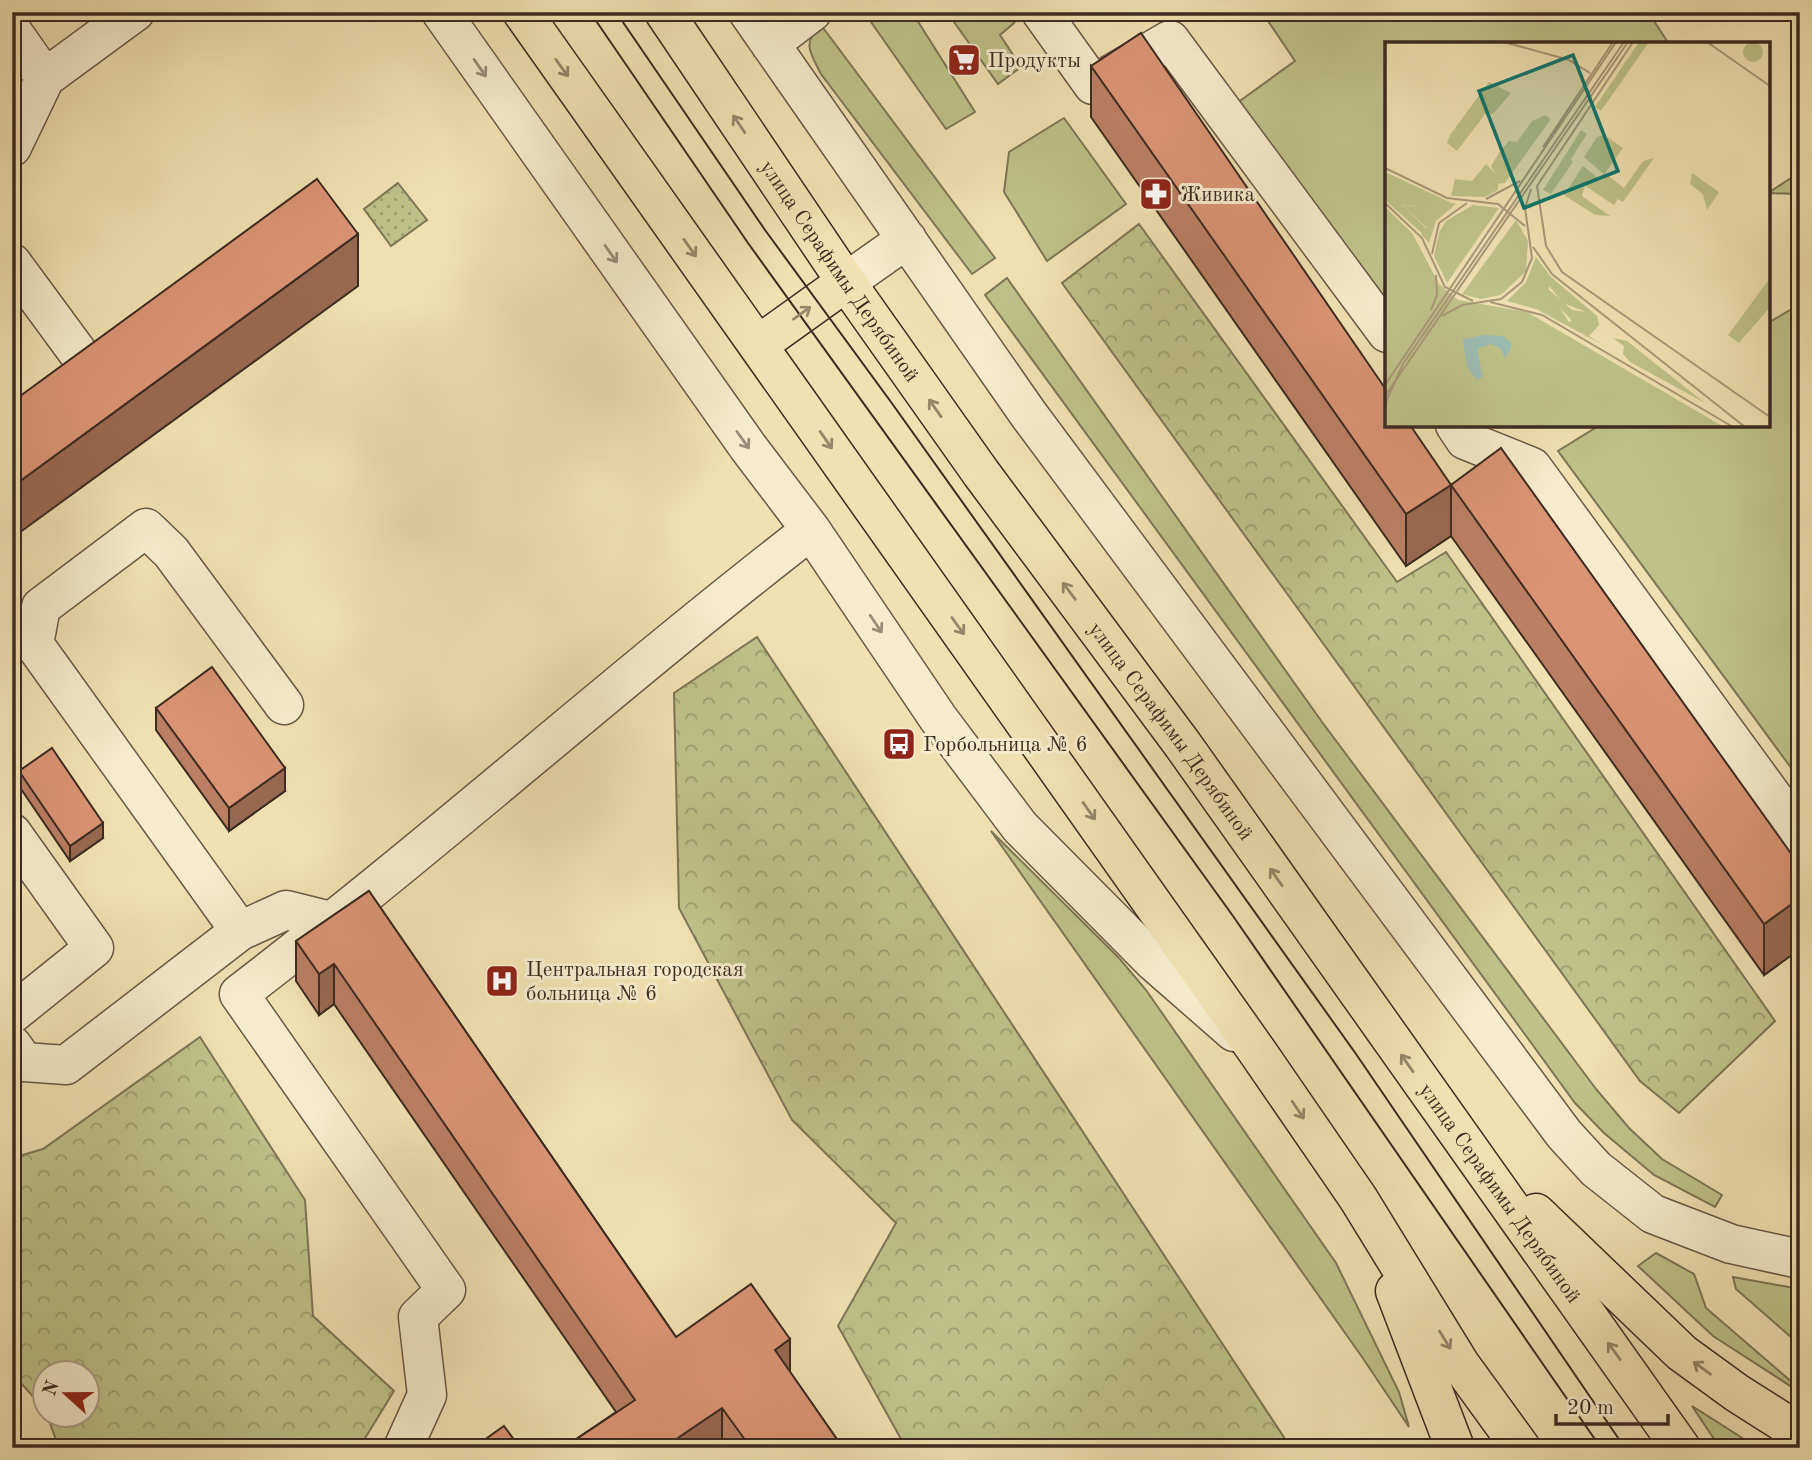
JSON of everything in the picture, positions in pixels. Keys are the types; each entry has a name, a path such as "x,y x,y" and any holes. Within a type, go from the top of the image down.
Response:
{"main road":[{"path":"522,12 1259,1054 1359,1198 1460,1364 1521,1448"},
{"name":"улица Серафимы Дерябиной","path":"664,12 846,282 981,473 1191,756 1681,1448"},
{"path":"758,345 846,282"},
{"path":"1460,1139 1682,1353 1788,1428 1800,1433"},
{"path":"1359,1198 1455,1448"}],"street":[{"path":"12,147 46,78 135,12"},
{"path":"441,12 741,436 811,530 938,718 1020,827 1154,962 1259,1054"},
{"path":"748,12 1037,426 1564,1134 1596,1169 1653,1214 1731,1244 1800,1259"},
{"path":"770,44 812,12"},
{"path":"1041,12 1093,85 1170,40 1385,330"},
{"path":"12,31 46,78"},
{"path":"846,282 907,239"},
{"path":"12,263 85,361"},
{"path":"54,384 117,337"},
{"path":"1469,430 1532,467 1800,834"},
{"path":"240,931 34,643 41,607 146,528 172,552 284,705"},
{"path":"403,1448 427,1395 418,1317 446,1290 240,994 334,922 627,677 811,530"},
{"path":"12,833 94,948 12,1014"},
{"path":"12,1045 24,1062 66,1065 240,931 286,909 334,922"}],"green space":[{"path":"864,12 912,12 975,112 946,129"},
{"path":"947,12 1020,12 1014,23 1000,35 1021,67 998,84"},
{"path":"1262,12 1648,12 1668,42 1385,42 1385,306 1237,103 1295,61"},
{"path":"821,25 995,258 972,274 821,74 811,54 810,43 811,37"},
{"path":"1064,118 1126,204 1047,261 1004,192 1009,152"},
{"path":"1800,172 1800,202 1795,194 1770,192"},
{"path":"398,183 427,220 391,246 364,209"},
{"path":"1139,224 1397,582 1446,552 1775,1021 1679,1113 1640,1081 1062,283"},
{"path":"1007,278 1322,722 1596,1089 1629,1128 1662,1159 1722,1195 1715,1207 1654,1175 1604,1133 1575,1103 985,295"},
{"path":"1800,304 1800,780 1558,451 1597,427 1770,427 1770,322"},
{"path":"757,637 1291,1448 906,1448 838,1326 896,1223 792,1120 679,908 674,693"},
{"path":"991,831 1119,958 1146,990 1336,1263 1399,1392 1409,1427 1362,1357"},
{"path":"200,1037 305,1200 313,1316 394,1391 359,1448 59,1448 52,1428 102,1428 102,1358 32,1358 32,1395 12,1373 12,1158 43,1149"},
{"path":"1656,1253 1694,1274 1706,1308 1793,1383 1795,1389 1713,1336 1638,1266"},
{"path":"1733,1277 1800,1289 1800,1345 1736,1289"},
{"path":"1692,1406 1758,1448 1720,1448"}],"building":[{"path":"1141,33 1385,388 1385,427 1411,427 1451,485 1406,514 1091,66"},
{"path":"317,179 358,234 12,487 12,402"},
{"path":"1501,448 1800,866 1800,898 1764,924 1451,485"},
{"path":"212,667 285,768 229,808 156,708"},
{"path":"52,748 103,823 70,846 19,771"},
{"path":"12,872 20,884 12,889"},
{"path":"369,891 676,1337 751,1284 790,1339 775,1350 843,1448 751,1448 722,1408 663,1448 563,1448 635,1400 334,964 319,974 296,941"},
{"path":"504,1426 520,1448 473,1448"}],"tram line":[{"path":"590,12 748,243 1233,916 1601,1448"},
{"path":"616,12 765,230 891,402 1356,1054 1625,1448"}],"place":[{"name":"Продукты","path":"964,60"},
{"name":"Живика","path":"1156,194"},
{"name":"Горбольница № 6","path":"899,744"},
{"name":"Центральная городская больница № 6","path":"502,981"}]}
